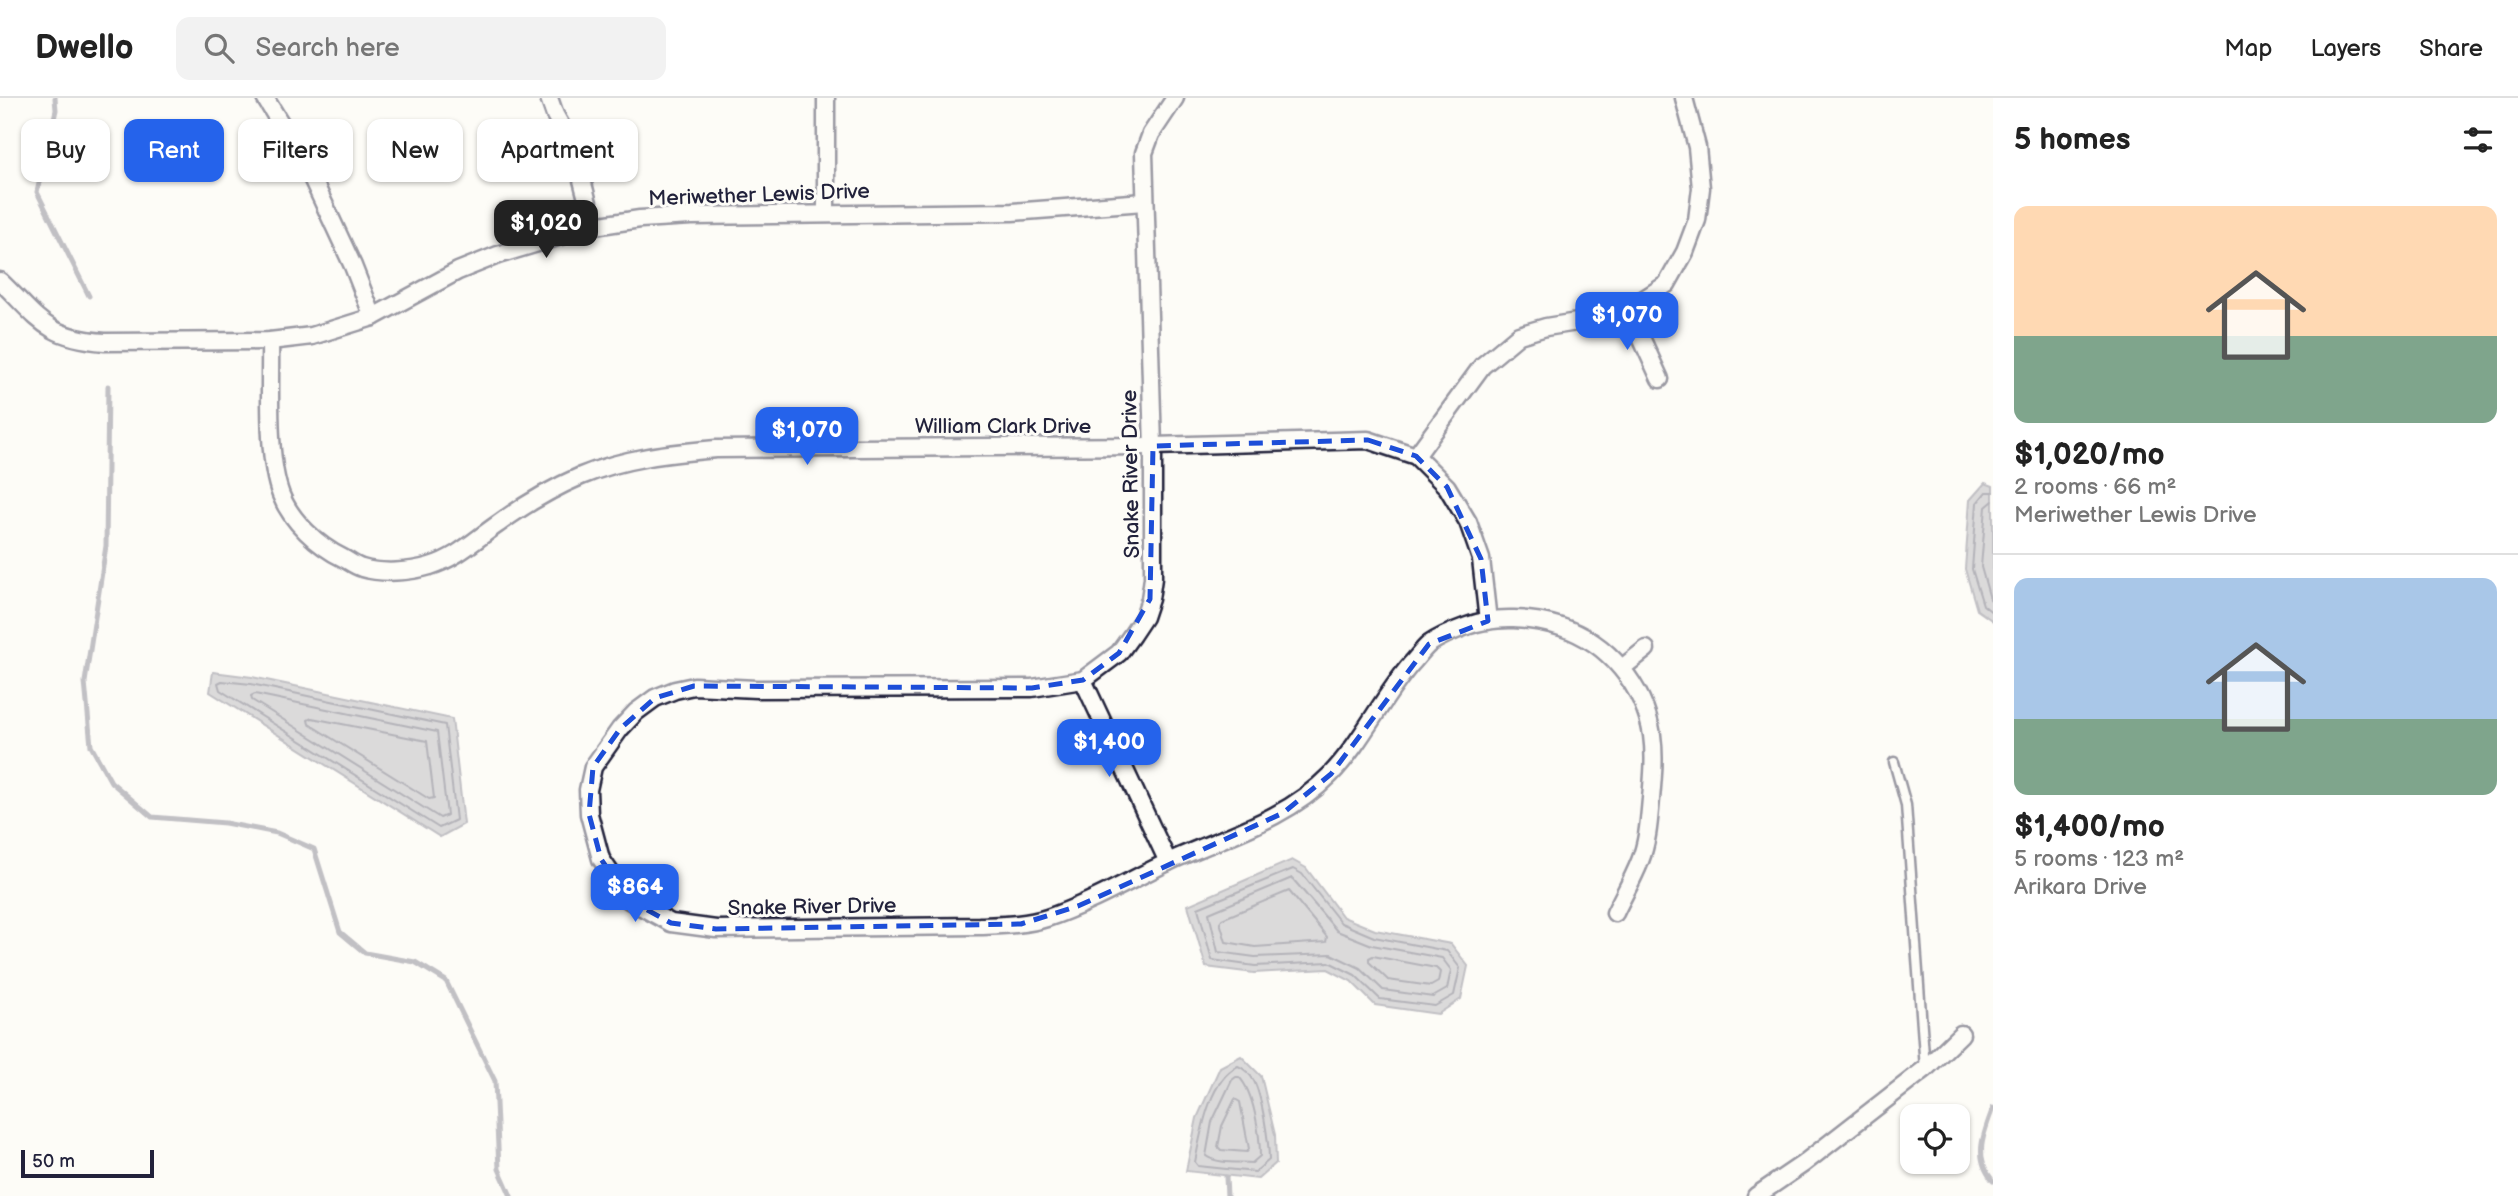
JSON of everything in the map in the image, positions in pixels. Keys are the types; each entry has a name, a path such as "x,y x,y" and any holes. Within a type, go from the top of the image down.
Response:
{"street":[{"path":"265,98 306,165 353,266 373,317"},
{"path":"549,98 555,116 574,149 594,226"},
{"path":"826,98 826,213"},
{"name":"Snake River Drive","path":"1175,98 1151,134 1144,153 1153,446 1153,578 1144,617 1119,653 1083,680 1031,688 756,690 694,686 675,690 655,698 636,712 620,729 593,767 588,790 589,814 601,859 629,900 671,923 716,929 1021,924 1046,918 1283,813 1331,774 1365,730 1397,680 1429,644 1468,625 1517,619 1544,622 1593,641 1622,668 1644,705 1652,735 1654,769 1648,833 1641,860 1615,913"},
{"path":"1416,456 1482,366 1519,335 1546,327 1608,317 1628,309 1667,284 1685,252 1697,220 1701,188 1697,147 1684,98"},
{"name":"Meriwether Lewis Drive","path":"0,281 39,322 52,331 79,340 270,341 312,336 373,317 458,271 498,255 594,226 640,219 691,216 1012,212 1144,202"},
{"path":"1628,309 1660,379"},
{"name":"William Clark Drive","path":"270,341 273,461 281,496 300,525 327,551 362,568 399,571 431,566 465,550 535,498 582,476 625,461 671,453 716,449 1153,446 1368,440 1416,456 1447,487 1468,522 1481,559 1488,621"},
{"path":"1622,668 1646,649"},
{"path":"1083,680 1168,862"},
{"path":"1756,1196 1803,1164 1926,1069 1961,1034"}],"lane":[{"path":"1894,762 1906,805 1926,1069"}],"highlighted area":[{"path":"1368,440 1416,456 1447,487 1481,559 1488,621 1429,644 1331,774 1308,794 1283,813 1078,906 1021,924 716,929 671,923 629,900 601,859 589,814 593,767 620,729 655,698 694,686 1032,688 1083,680 1119,653 1150,599 1153,446"}],"water":[{"path":"1985,483 1993,486 1993,621 1977,610 1965,569 1970,500"},
{"path":"213,672 252,677 452,719 464,824 440,837 210,692"},
{"path":"1292,860 1306,868 1343,917 1375,930 1451,944 1468,966 1461,999 1438,1014 1375,1005 1351,981 1328,969 1254,973 1206,967 1188,905"},
{"path":"1241,1056 1261,1076 1275,1135 1276,1163 1258,1179 1186,1171 1197,1118 1220,1067"}],"waterway":[{"path":"55,98 56,110 37,192 89,296"},
{"path":"108,386 106,546 85,682 91,746 111,782 152,817 225,823 277,833 314,849 340,932 365,953 415,962 446,981 495,1081 499,1169 511,1196"},
{"path":"1993,1108 1982,1146 1983,1163 1993,1181"},
{"path":"1226,1177 1227,1196"}]}
